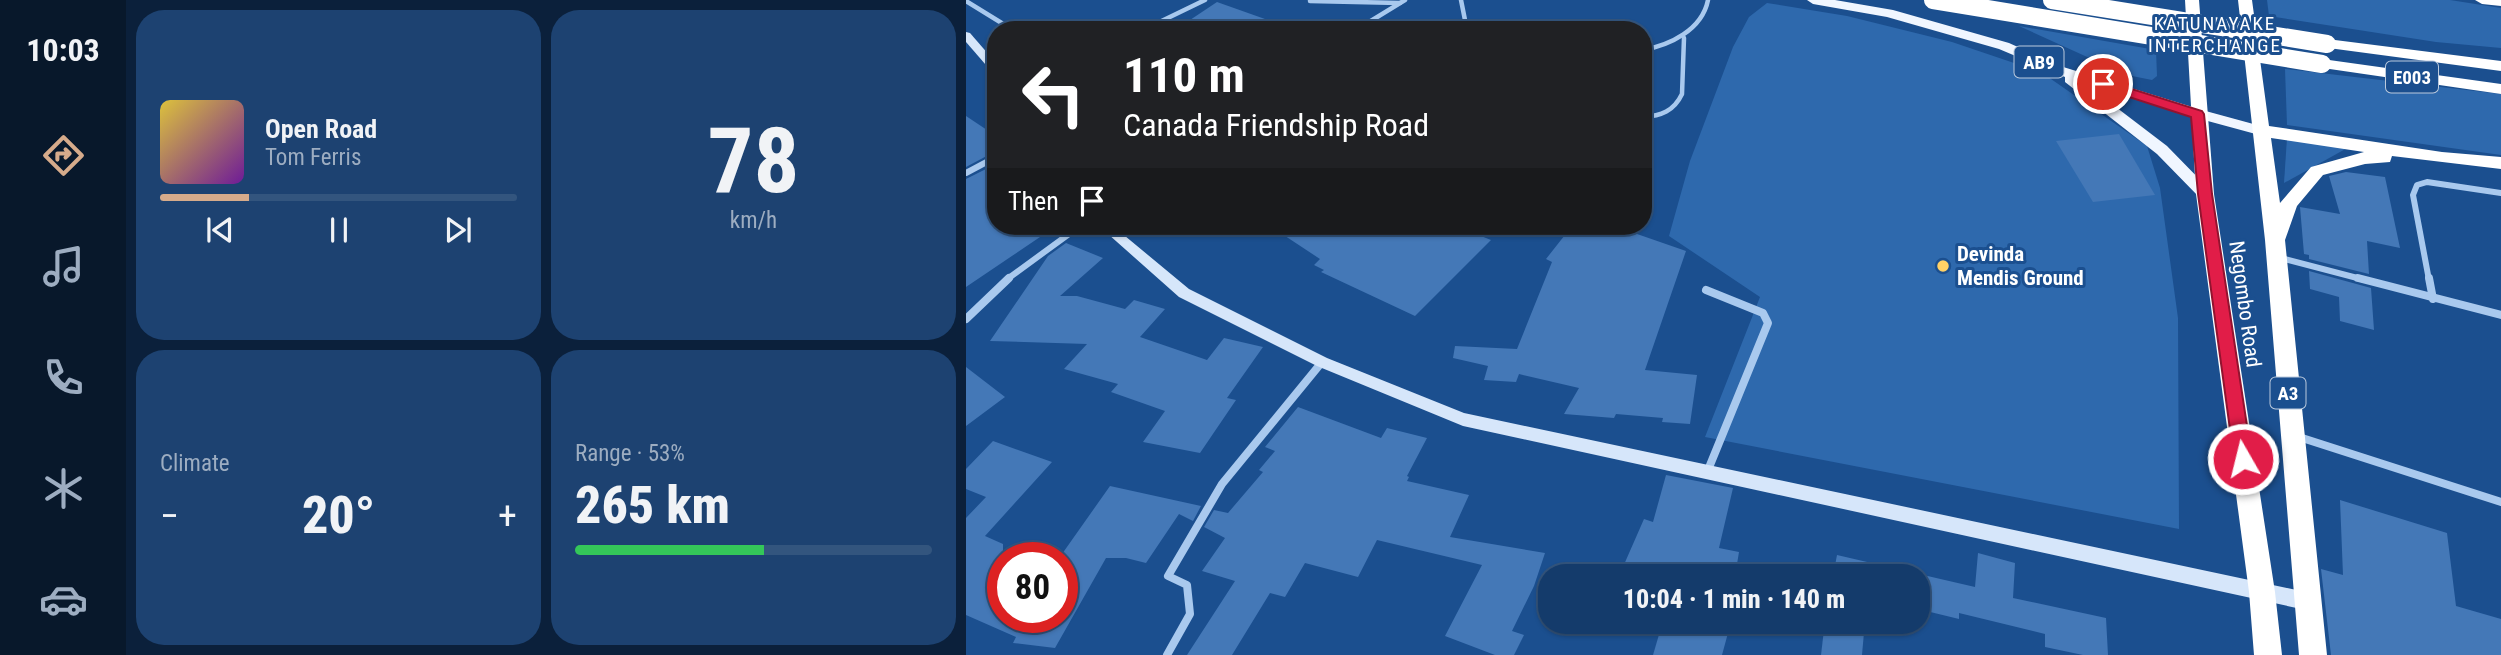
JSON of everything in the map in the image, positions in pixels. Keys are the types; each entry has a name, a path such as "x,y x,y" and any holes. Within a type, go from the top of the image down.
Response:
{"highway":[{"name":"E003","path":"1933,0 2322,64 2501,89"},
{"name":"E003","path":"2052,0 2327,44 2501,66"},
{"name":"Negombo Road","path":"2192,0 2205,194 2262,592 2268,655"},
{"name":"Negombo Road","path":"2245,0 2276,248 2312,655"},
{"path":"2482,0 2501,2"},
{"path":"2263,131 2442,158 2501,163"},
{"path":"2276,248 2289,203 2317,171 2365,158 2442,158"}],"main road":[{"name":"AB9","path":"1813,0 1889,13 2004,46 2055,69 2198,114 2263,131"},
{"path":"2055,69 2107,105 2162,150 2205,194"}],"street":[{"path":"966,35 987,60"},
{"path":"966,173 987,162"},
{"path":"2433,299 2413,195 2417,185 2427,182 2501,193"},
{"path":"966,318 1006,280 1068,235"},
{"path":"1116,235 1184,293 1322,362 1463,419 2306,601"},
{"path":"2276,248 2433,299 2501,316"},
{"path":"1706,290 1763,313 1768,323 1708,470"},
{"path":"1167,655 1190,614 1187,585 1168,576 1222,484 1322,362"},
{"path":"2291,435 2501,502"}],"lane":[{"path":"1162,21 1206,0"},
{"path":"1371,21 1405,0"},
{"path":"1461,0 1465,21"},
{"path":"1652,49 1662,48 1684,38 1707,7 1708,0"},
{"path":"966,1 998,21"},
{"path":"1310,1 1400,3"},
{"path":"1652,117 1674,109 1679,103 1682,94 1684,38"}],"shaded area":[{"path":"2267,0 2450,0 2501,8 2501,48 2436,42 2269,16"},
{"name":"Devinda Mendis Ground","path":"1767,3 1847,16 1952,42 2041,72 2147,146 2160,188 2178,318 2179,529 1705,437 1760,297 1669,236 1690,161 1733,47 1749,17"},
{"path":"2019,26 2156,50 2157,76 2152,80 2127,75"},
{"path":"2285,69 2501,94 2501,155 2287,125"},
{"path":"2287,138 2349,147 2284,183"}],"building":[{"path":"1217,2 1271,21 1188,21"},
{"path":"966,116 987,130 987,156 966,167"},
{"path":"2119,134 2155,195 2093,202 2056,141"},
{"path":"987,168 987,235 1043,235 966,287 966,179"},
{"path":"2346,172 2385,177 2400,248 2367,241 2369,274 2309,259 2309,255 2304,254 2300,207 2340,214 2329,176"},
{"path":"1284,235 1478,235 1491,240 1415,316 1321,272 1324,270 1314,265 1320,259"},
{"path":"1565,235 1640,235 1686,251 1645,370 1697,375 1690,424 1662,422 1663,418 1616,414 1614,418 1564,414 1579,388 1519,374 1516,382 1484,380 1488,366 1453,358 1455,346 1517,349 1552,262 1546,259"},
{"path":"1066,243 1103,258 1060,296 1077,296 1125,309 1134,300 1165,309 1140,337 1207,360 1224,338 1263,347 1227,398 1236,400 1200,453 1143,442 1165,411 1111,392 1118,384 1064,369 1087,344 990,341 1048,256"},
{"path":"2309,271 2371,288 2374,330 2340,321 2339,297 2310,289"},
{"path":"966,367 1005,397 966,426"},
{"path":"1298,407 1381,438 1387,428 1427,438 1407,476 1407,481 1469,495 1450,537 1545,553 1541,564 1538,564 1534,586 1512,631 1524,635 1514,655 1495,655 1445,636 1482,565 1377,540 1358,577 1305,563 1285,597 1270,593 1232,655 1187,655 1235,581 1202,571 1225,538 1204,527 1214,510 1228,513 1263,472 1259,470 1275,451 1265,447"},
{"path":"993,441 1052,462 985,536 998,542 987,542 987,624 966,615 966,518 986,497 966,489 966,469"},
{"path":"1666,475 1733,488 1719,548 1739,552 1737,564 1624,564 1644,519 1653,522"},
{"path":"1110,486 1201,506 1193,521 1179,514 1146,563 1126,558 1106,558 1078,607 1078,542 1070,542"},
{"path":"2340,500 2447,533 2456,606 2501,619 2501,655 2331,655 2321,569 2343,575"},
{"path":"1978,553 2015,563 2013,598 2106,618 2108,655 2083,655 2045,647 2045,634 1959,613 1959,619 1930,612 1930,577 1975,587"},
{"path":"1837,555 1876,564 1835,564"},
{"path":"1007,633 1064,633 1055,648 1013,643 1016,637"},
{"path":"1659,634 1728,634 1722,655 1653,655"},
{"path":"1823,634 1864,634 1862,655 1821,655"}],"place":[{"name":"Devinda Mendis Ground","path":"1943,266"}],"district":[{"name":"KATUNAYAKE INTERCHANGE","path":"2215,34"}],"route":[{"path":"2103,84 2198,114 2205,194 2243,459"}]}
